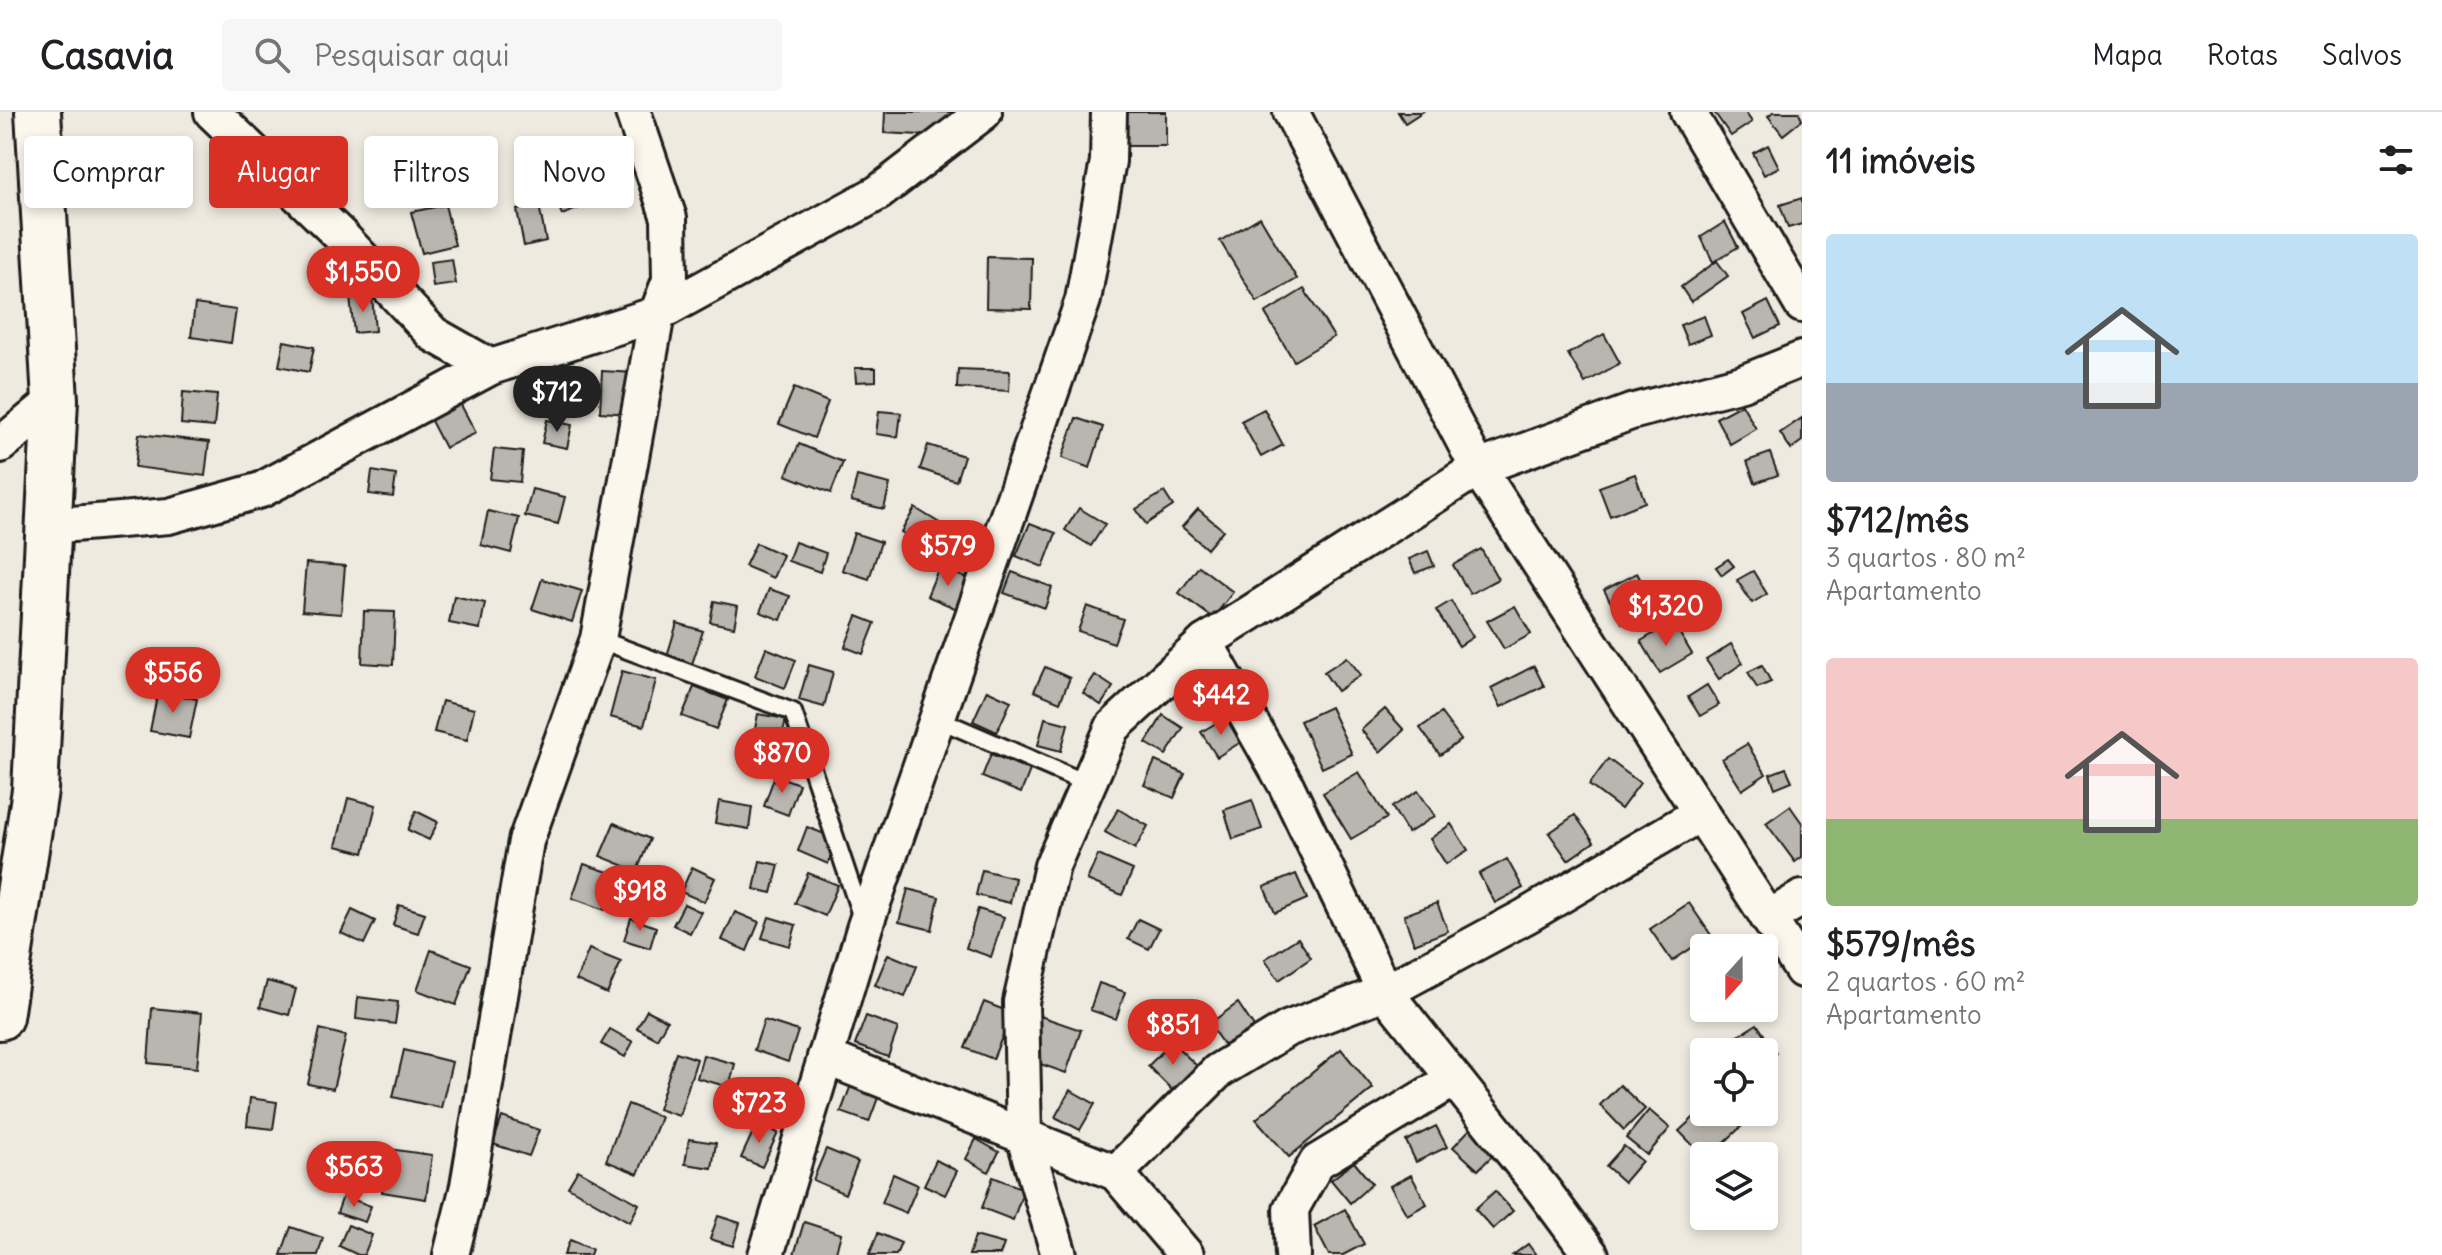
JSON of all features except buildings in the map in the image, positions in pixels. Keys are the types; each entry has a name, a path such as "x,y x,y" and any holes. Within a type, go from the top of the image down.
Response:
{"main road":[{"path":"0,1017 35,790 55,400 38,112"}],"street":[{"path":"212,112 341,236 433,334 491,367"},
{"path":"462,1252 468,1186 526,841 598,639 657,314 670,280 669,218 633,112"},
{"path":"48,526 169,516 261,490 491,367 657,314 878,193 984,112"},
{"path":"766,1255 865,926 1083,300 1108,161 1109,112"},
{"path":"1291,112 1478,468 1802,970"},
{"path":"1688,112 1802,305"},
{"path":"1059,1255 1024,1137 1021,1002 1052,866 1113,727 1205,642 1478,468 1631,412 1742,383 1802,359"},
{"path":"0,445 55,400"},
{"path":"1205,642 1286,785 1385,992 1591,1255"},
{"path":"1116,1173 1218,1071 1287,1029 1385,992 1526,916 1701,813"},
{"path":"1768,918 1802,898"},
{"path":"825,1057 1116,1173 1186,1255"},
{"path":"1293,1255 1291,1209 1317,1162 1454,1079"}],"lane":[{"path":"598,639 793,712 865,926"},
{"path":"938,719 1088,784"}]}
